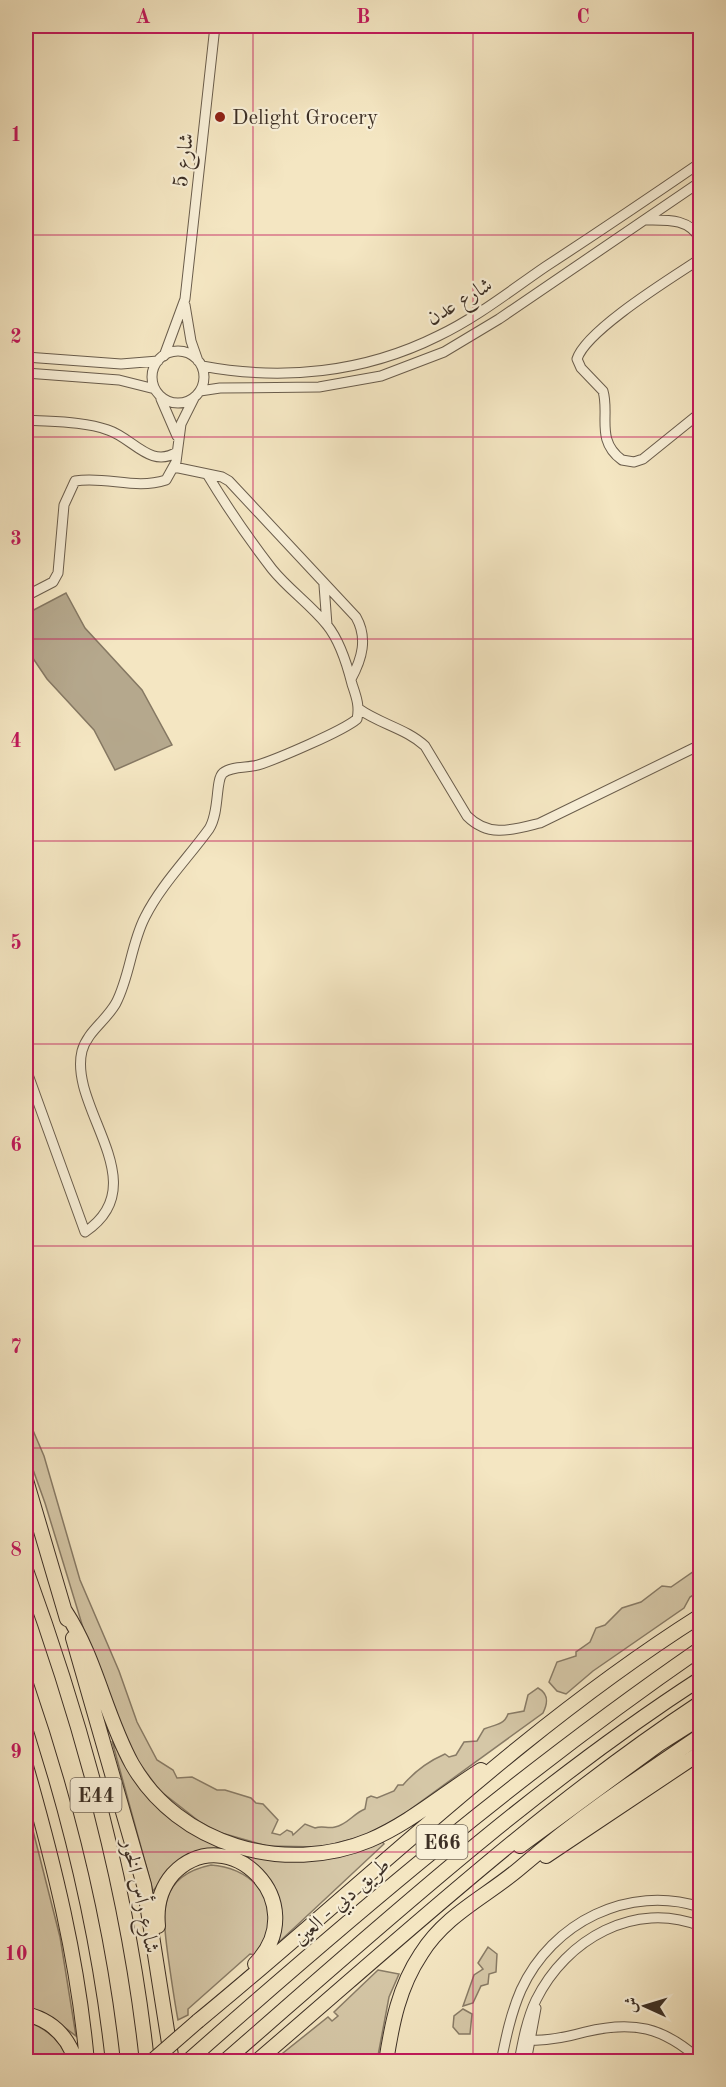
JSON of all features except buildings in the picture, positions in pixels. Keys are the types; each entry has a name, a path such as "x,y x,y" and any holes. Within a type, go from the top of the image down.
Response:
{"highway":[{"path":"26,1480 144,1885 172,2061"},
{"name":"شارع رأس الخور","path":"26,1570 64,1682 116,1869 137,1980 149,2061"},
{"path":"65,1611 84,1646 121,1740 141,1777 159,1799 195,1828 239,1847 265,1854 292,1856 345,1849 394,1828 469,1777 509,1755"},
{"path":"149,2061 235,1991 509,1755 579,1701 700,1616"},
{"name":"طريق دبي - العين","path":"192,2057 490,1803 586,1730 700,1649"},
{"name":"E66","path":"224,2061 510,1817 570,1771 700,1679"},
{"name":"E44","path":"26,1684 79,1865 98,1958 113,2061"},
{"path":"256,2061 509,1843 700,1703"},
{"path":"442,1901 459,1892 659,1744 700,1718"},
{"path":"386,2061 398,2001 421,1953 457,1913 520,1868 604,1801 700,1736"},
{"path":"520,1868 540,1860 700,1753"},
{"path":"26,1766 63,1903 77,1979 87,2061"},
{"path":"163,1998 168,1979 157,1916 160,1896 180,1868 193,1860 208,1857 233,1859 255,1871 268,1887 275,1909 276,1924 270,1945 235,1991"},
{"path":"26,2014 55,2027 68,2042 76,2061"}],"street":[{"name":"شارع 5","path":"200,363 187,320 185,299 215,26"},
{"name":"شارع عدن","path":"200,363 229,371 292,374 352,366 410,349 464,322 700,163"},
{"name":"شارع عدن","path":"197,394 220,388 319,387 381,376 444,352 471,337 700,182"},
{"path":"645,220 681,222 695,229 700,239"},
{"path":"700,259 608,324 588,342 578,359 581,368 603,391 604,429 612,449 622,460 634,462 643,459 700,412"},
{"name":"شارع 5","path":"161,358 185,299"},
{"path":"26,357 121,364 161,358 178,351 186,352 200,363 204,374 177,438"},
{"path":"26,596 53,582 58,573 64,505 75,481 107,479 149,486 166,480 174,467 177,438 170,416 152,379 161,358"},
{"path":"26,373 119,380 157,392 176,403 197,394"},
{"path":"26,420 107,429 153,457 167,459 177,453"},
{"path":"174,467 222,477 235,486 356,617 362,629 362,650 351,679"},
{"path":"26,1068 85,1232 104,1213 111,1196 113,1177 110,1157 82,1079 82,1054 88,1036 103,1022 118,998 146,915 212,824 218,806 218,783 222,773 228,769 268,761 357,719 359,709 351,679 339,646 327,626 295,595 252,544 231,516 207,474"},
{"path":"324,585 327,626"},
{"path":"359,709 382,724 418,740 425,746 466,816 475,825 492,831 516,830 552,818 700,745"},
{"path":"501,2061 513,2010 521,1989 543,1956 572,1928 607,1908 634,1901 663,1899 700,1907"},
{"path":"519,2061 535,2001 551,1976 568,1957 593,1937 615,1925 651,1917 675,1919 700,1926"},
{"path":"526,2061 531,2040 535,2001"},
{"path":"531,2040 551,2040 614,2025 636,2025 669,2038 700,2060"}],"shaded area":[{"path":"66,593 85,628 142,690 172,745 115,770 94,730 47,679 26,648 26,614"},
{"path":"26,1414 44,1456 80,1580 119,1671 137,1722 157,1760 173,1770 177,1778 192,1777 217,1790 225,1790 263,1804 278,1820 272,1833 280,1835 287,1830 293,1835 305,1824 315,1828 343,1824 365,1809 367,1798 371,1796 377,1798 394,1791 398,1785 403,1785 433,1760 445,1754 449,1757 456,1755 464,1742 477,1741 484,1729 501,1723 508,1714 524,1711 528,1695 538,1688 544,1693 546,1699 543,1713 397,1819 364,1836 321,1847 267,1846 218,1832 200,1822 159,1790 133,1754 88,1644 45,1503 26,1450"},
{"path":"700,1567 700,1591 690,1597 684,1608 593,1671 566,1694 557,1691 549,1682 557,1662 576,1656 576,1652 590,1642 596,1628 605,1625 622,1608 641,1602 662,1586 671,1587"},
{"path":"112,1741 130,1771 227,1848 226,1852 161,1881 153,1891"},
{"path":"26,1803 60,1937 76,2036 48,2015 26,2008"},
{"path":"382,1841 384,1844 278,1943 282,1917 277,1893 264,1873 243,1857 244,1854"},
{"path":"211,1865 237,1871 248,1877 264,1896 270,1920 267,1934 255,1955 250,1954 188,2009 188,2015 178,2020 166,1940 167,1898 181,1878 194,1870"},
{"path":"488,1947 497,1954 496,1972 489,1974 488,1984 481,1986 473,2003 463,2006 474,1975 483,1969 478,1963"},
{"path":"378,1970 399,1974 389,1997 377,2061 273,2061 328,2017 332,2021 338,2016 334,2012"},
{"path":"463,2009 472,2014 470,2034 459,2034 453,2027 454,2016"},
{"path":"26,2021 52,2036 66,2054 69,2062 26,2062"}],"place":[{"name":"Delight Grocery","path":"220,117"}]}
